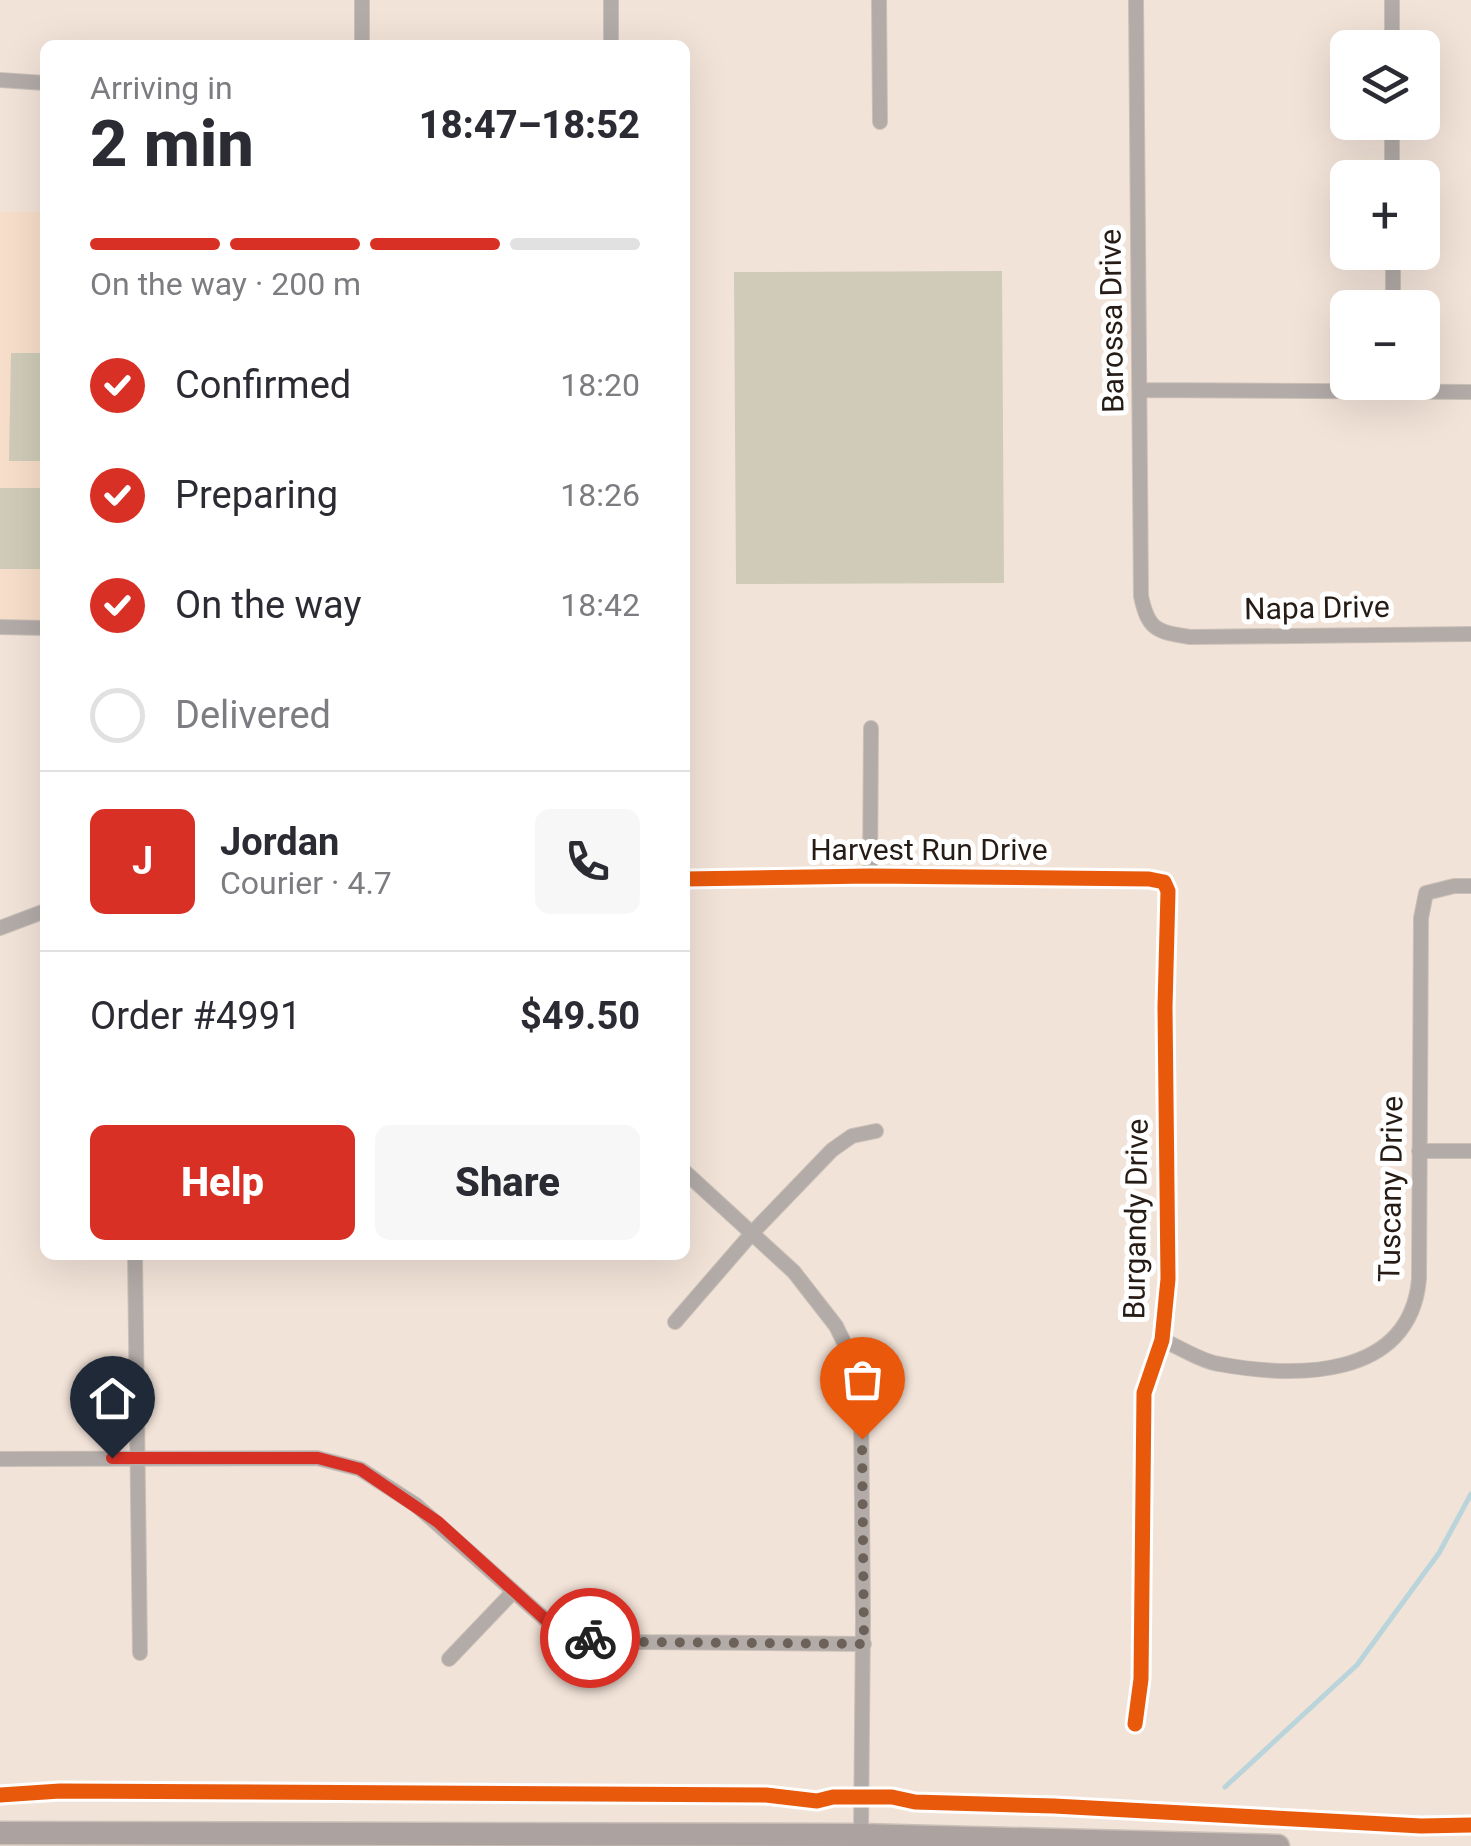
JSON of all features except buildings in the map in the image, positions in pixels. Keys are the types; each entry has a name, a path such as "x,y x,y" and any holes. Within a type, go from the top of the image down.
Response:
{"main road":[{"path":"0,1833 166,1839 861,1835 1278,1846"}],"street":[{"path":"362,0 362,40"},
{"path":"611,0 611,40"},
{"path":"880,0 880,122"},
{"name":"Barossa Drive","path":"1136,0 1141,596 1146,616 1163,633"},
{"path":"1392,0 1392,30"},
{"path":"0,80 40,83"},
{"path":"1141,390 1330,388"},
{"path":"1440,390 1471,392"},
{"path":"0,628 40,628"},
{"name":"Napa Drive","path":"1163,633 1190,637 1471,634"},
{"path":"870,876 871,728"},
{"name":"Harvest Run Drive","path":"690,879 1150,879 1164,882 1168,891"},
{"name":"Tuscany Drive","path":"1162,1340 1215,1364 1284,1370 1326,1368 1367,1358 1382,1350 1407,1322 1417,1296 1421,918 1426,893 1471,886"},
{"name":"Burgandy Drive","path":"1135,1724 1141,1679 1144,1392 1162,1340 1168,1279 1168,891"},
{"path":"0,928 40,913"},
{"path":"674,1322 832,1150 852,1136 876,1131"},
{"path":"1420,1152 1471,1150"},
{"path":"690,1176 754,1232 812,1293 836,1326 856,1367 861,1403 864,1644 861,1835"},
{"path":"134,1260 140,1654"},
{"path":"0,1458 318,1458 341,1462 360,1469 416,1504 546,1620 579,1637 636,1642 864,1644"},
{"path":"449,1659 513,1592"}],"shaded area":[{"path":"0,212 40,212 40,627 0,627"},
{"path":"1002,271 1004,583 736,584 734,272"},
{"path":"11,353 40,353 40,461 9,461"},
{"path":"0,488 40,488 40,569 0,569"}],"waterway":[{"path":"1225,1787 1357,1665 1439,1553 1471,1494"}],"cycle path":[{"path":"690,879 870,876 1164,882 1168,891 1168,1279 1162,1340 1144,1393 1141,1679 1135,1724"},
{"path":"0,1795 60,1791 766,1795 817,1801 833,1797 892,1797 915,1802 1421,1826 1471,1825"}],"way so far":[{"path":"590,1638 864,1644 862,1439"}],"route":[{"path":"112,1458 318,1458 360,1469 416,1504 546,1620 579,1637 590,1638"}]}
